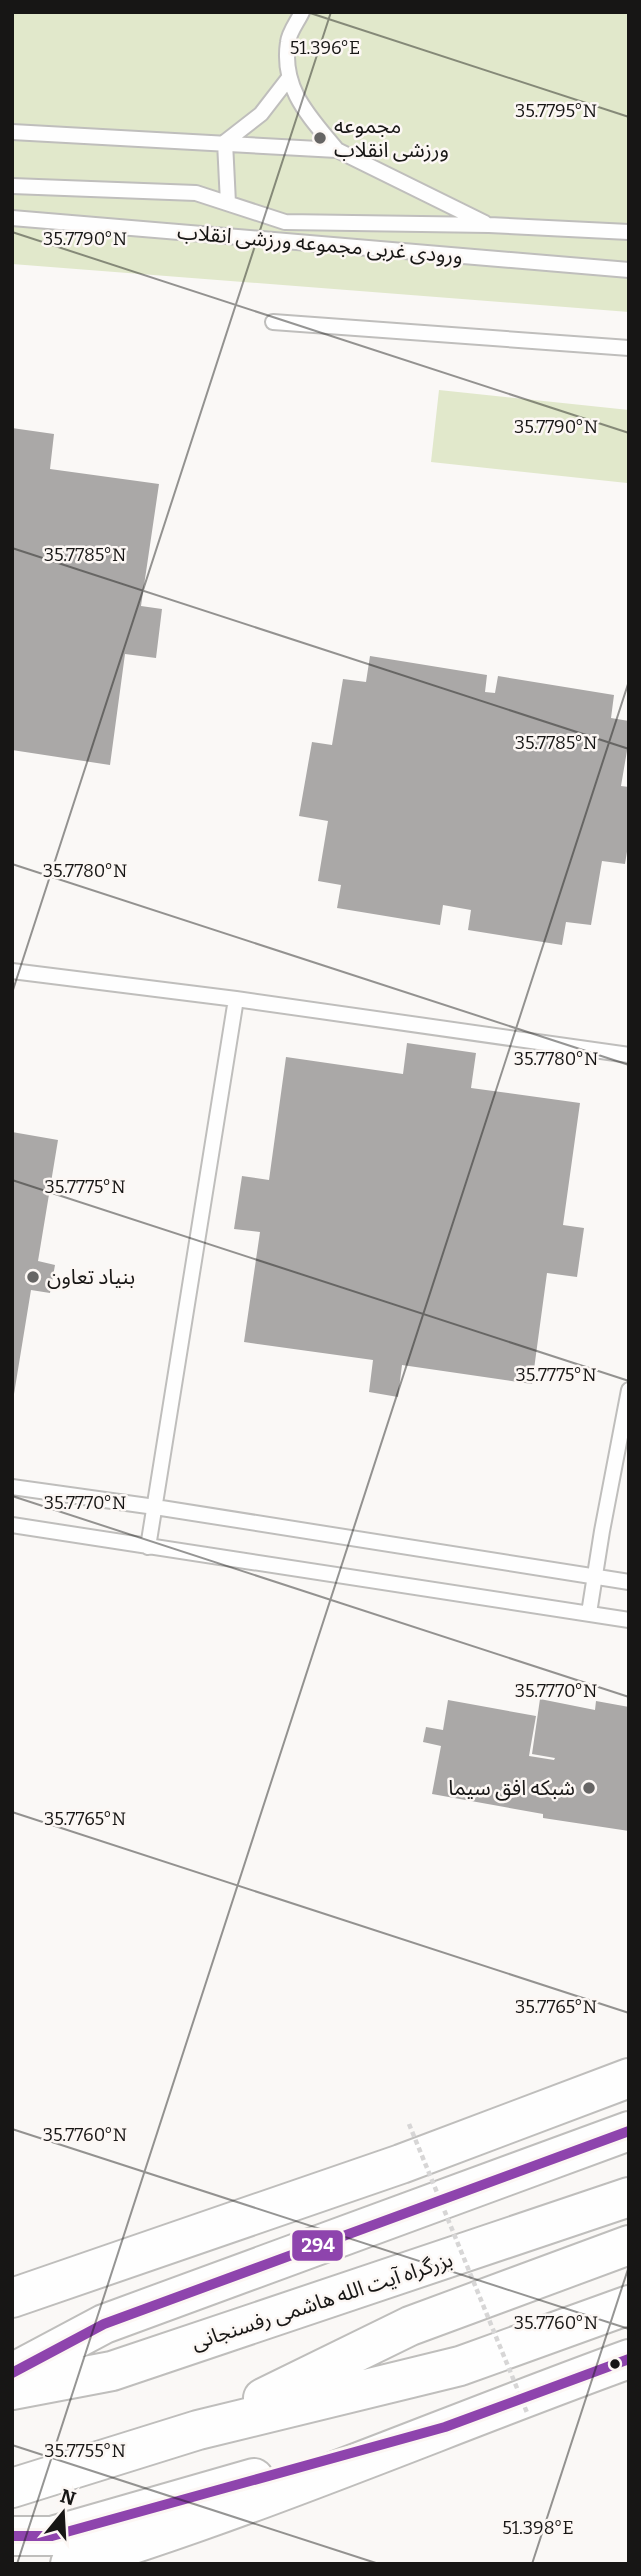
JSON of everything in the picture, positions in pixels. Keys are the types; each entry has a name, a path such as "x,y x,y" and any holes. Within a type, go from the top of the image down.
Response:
{"highway":[{"path":"12,2298 388,2169 629,2078"},
{"path":"12,2373 104,2324 629,2131"},
{"name":"بزرگراه آیت الله هاشمی رفسنجانی","path":"12,2390 112,2371 629,2197"},
{"path":"198,2430 410,2326 629,2245"},
{"path":"12,2488 198,2430 460,2366 629,2305"},
{"path":"70,2564 164,2535 276,2495 445,2427 629,2359"},
{"path":"12,2536 52,2536 445,2427"}],"lane":[{"path":"302,12 288,40 288,79 307,114 337,149 489,225"},
{"path":"225,142 261,114 288,79"},
{"path":"12,132 337,149"},
{"path":"225,142 228,203"},
{"path":"12,186 197,193 285,222 489,225 629,232"},
{"name":"ورودی غربی مجموعه ورزشی انقلاب","path":"12,218 629,270"},
{"path":"273,322 629,348"},
{"path":"12,971 236,999 629,1055"},
{"path":"148,1547 236,999"},
{"path":"589,1613 629,1390"},
{"path":"12,1487 629,1582"},
{"path":"12,1525 629,1620"}],"path":[{"path":"409,2124 528,2415"}],"green space":[{"name":"مجموعه ورزشی انقلاب","path":"12,12 629,12 629,312 12,264"},
{"path":"439,390 629,410 627,483 431,462"}],"building":[{"path":"12,428 54,434 50,469 159,484 141,606 162,609 156,658 125,654 110,765 12,750"},
{"path":"370,656 487,675 485,692 495,693 498,676 614,695 611,718 629,721 629,739 621,786 629,787 629,839 625,864 602,861 591,925 566,922 562,945 468,930 471,910 443,905 440,925 337,908 341,885 318,881 328,821 299,816 312,742 332,745 343,679 366,682"},
{"path":"407,1043 476,1053 471,1088 580,1103 563,1225 584,1228 577,1277 547,1273 532,1384 402,1365 398,1397 369,1392 373,1360 244,1342 260,1232 234,1229 242,1176 269,1180 286,1057 403,1074"},
{"name":"بنیاد تعاون","path":"12,1132 58,1140 38,1261 55,1265 50,1293 31,1290 14,1394"},
{"path":"540,1699 595,1710 596,1701 629,1707 629,1831 543,1818 543,1814 432,1794 441,1746 423,1742 426,1727 443,1730 448,1700 536,1716 529,1756 554,1760 555,1758 532,1754"}],"transit line":[{"name":"294","path":"12,2373 104,2324 629,2131"},
{"name":"294","path":"12,2536 52,2536 445,2427 629,2359"}],"place":[{"name":"مجموعه ورزشی انقلاب","path":"320,138"},
{"name":"بنیاد تعاون","path":"33,1277"},
{"name":"شبکه افق سیما","path":"589,1788"}]}
